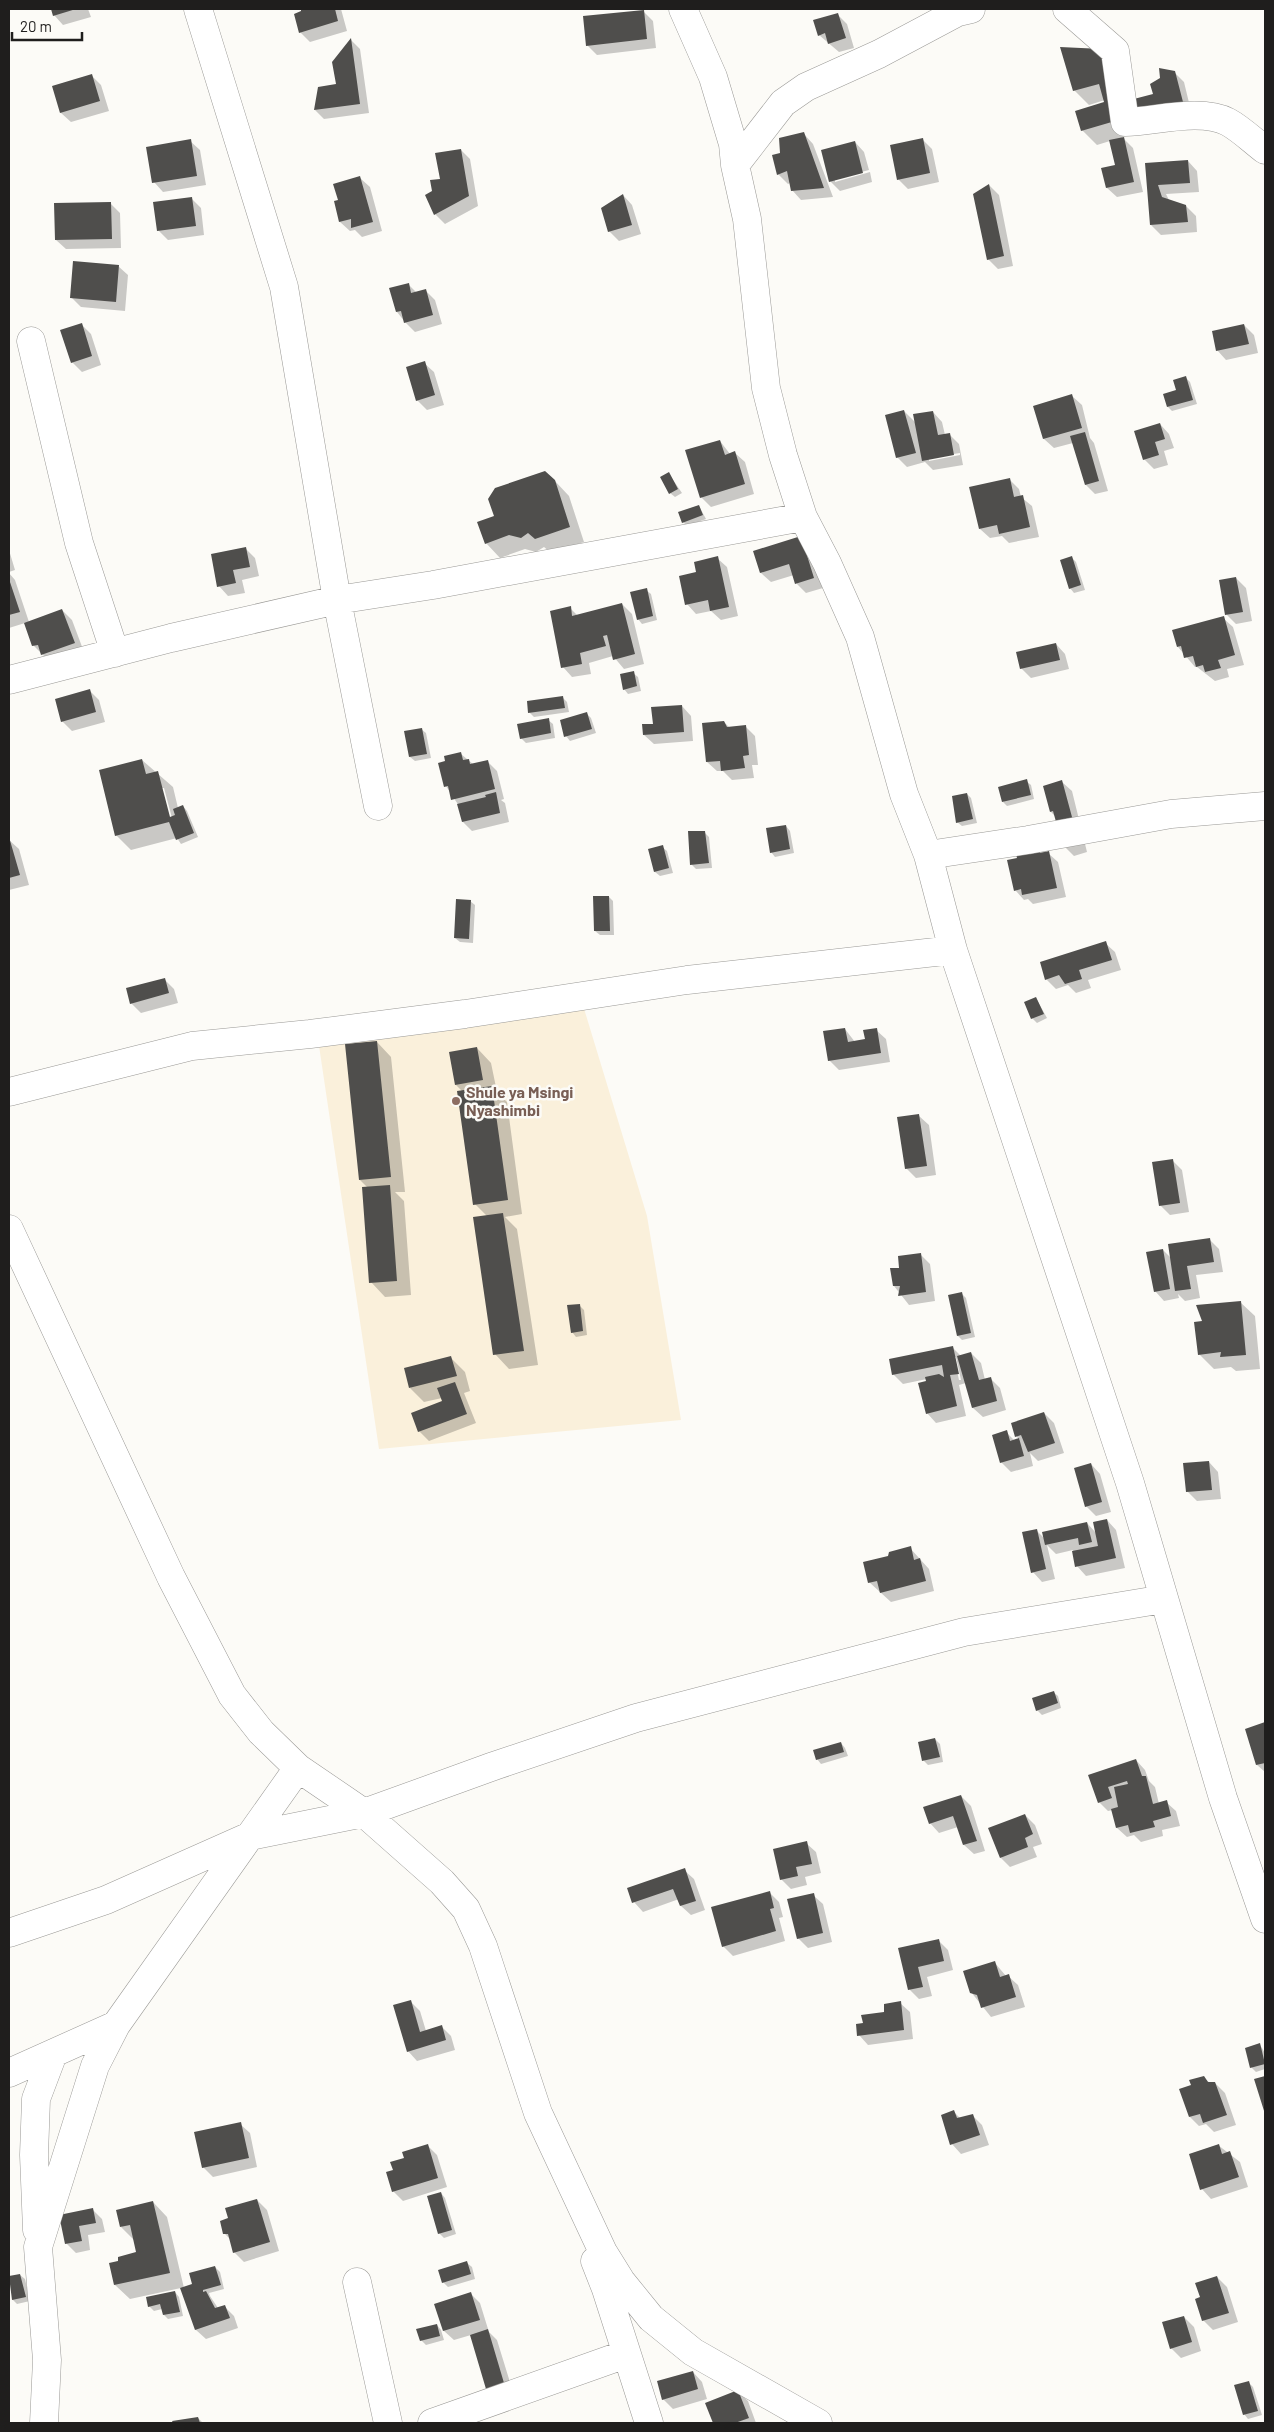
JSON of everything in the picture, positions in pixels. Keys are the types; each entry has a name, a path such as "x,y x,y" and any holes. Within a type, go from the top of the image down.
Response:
{"street":[{"path":"198,9 284,287 337,600 378,806"},
{"path":"683,9 713,77 733,144 735,164 747,219 766,388 780,446 803,517 828,563 860,637 904,794 928,855 953,950 1126,1473 1223,1798 1265,1919"},
{"path":"735,164 784,103 806,87 879,54 958,12 971,9"},
{"path":"1067,9 1115,51 1126,122 1196,115 1228,121 1265,150"},
{"path":"31,341 79,543 115,652"},
{"path":"9,680 115,652 337,600 452,582 803,517"},
{"path":"928,855 1028,840 1170,814 1265,806"},
{"path":"9,1092 192,1046 310,1034 465,1014 687,980 953,950"},
{"path":"9,1229 203,1642 232,1695 261,1732 298,1768 364,1813 442,1882 466,1909 483,1946 538,2113 603,2252 621,2280 651,2318 693,2352 818,2423"},
{"path":"9,1933 106,1900 250,1836 364,1813 491,1767 636,1718 964,1632 1164,1599"},
{"path":"38,2247 95,2066 116,2025 298,1768"},
{"path":"9,2073 116,2025"},
{"path":"44,2423 47,2360 38,2247 34,2155 36,2099 53,2054"},
{"path":"594,2259 606,2289 649,2423"},
{"path":"357,2282 388,2423"},
{"path":"432,2423 626,2354"}],"shaded area":[{"path":"582,1002 647,1216 681,1420 379,1449 318,1039"}],"building":[{"path":"51,9 76,9 53,16"},
{"path":"301,9 335,9 338,21 299,33 294,14 301,11"},
{"path":"644,10 647,39 586,46 583,16"},
{"path":"838,13 846,38 828,44 825,33 818,36 813,20"},
{"path":"351,38 360,104 314,110 318,87 336,84 332,62"},
{"path":"1060,47 1102,49 1122,119 1081,131 1075,111 1104,102 1099,84 1073,91"},
{"path":"1159,68 1175,71 1183,102 1134,113 1130,100 1153,94 1150,84 1160,78"},
{"path":"92,74 100,101 60,113 52,86"},
{"path":"804,132 824,188 791,191 787,171 777,175 772,155 780,153 779,138"},
{"path":"1124,137 1134,182 1106,188 1101,168 1115,165 1109,140"},
{"path":"923,138 930,173 897,180 890,145"},
{"path":"191,139 197,176 152,183 146,147"},
{"path":"855,141 863,173 829,182 821,150"},
{"path":"461,149 469,196 434,215 425,195 432,191 430,180 440,179 435,153"},
{"path":"1188,160 1190,183 1158,185 1162,197 1186,205 1188,222 1150,225 1145,163"},
{"path":"360,176 373,222 351,228 351,219 339,222 334,201 338,200 333,184"},
{"path":"989,184 1004,256 987,260 973,194"},
{"path":"623,194 632,225 608,232 601,208"},
{"path":"192,197 196,226 157,231 153,202"},
{"path":"111,202 112,239 55,240 54,203"},
{"path":"73,261 119,265 116,302 70,298"},
{"path":"409,283 411,293 426,289 433,315 404,323 401,311 396,312 389,288"},
{"path":"82,323 92,356 71,363 60,330"},
{"path":"1244,324 1249,344 1216,351 1212,331"},
{"path":"425,361 435,395 416,401 406,367"},
{"path":"1186,376 1193,400 1167,407 1163,394 1176,390 1173,380"},
{"path":"1072,394 1082,428 1043,439 1033,406"},
{"path":"904,410 916,453 896,458 885,415"},
{"path":"933,411 938,435 950,433 954,455 922,461 913,414"},
{"path":"1160,423 1165,439 1155,442 1159,455 1143,460 1134,431"},
{"path":"1085,432 1099,481 1085,485 1070,436"},
{"path":"720,440 725,455 735,451 745,484 700,498 685,450"},
{"path":"545,471 555,480 570,527 535,539 528,533 521,538 509,535 485,544 477,522 494,516 488,499 495,488"},
{"path":"669,472 678,489 669,494 660,477"},
{"path":"1010,478 1014,497 1023,495 1030,527 999,534 997,525 979,529 969,487"},
{"path":"699,505 703,515 682,523 678,512"},
{"path":"801,536 814,578 795,584 789,564 760,573 753,551"},
{"path":"246,547 250,567 233,570 236,583 217,587 211,554"},
{"path":"718,556 729,607 710,611 708,600 685,605 679,576 696,572 694,562"},
{"path":"1072,556 1081,585 1069,589 1060,560"},
{"path":"1236,577 1243,612 1225,615 1219,580"},
{"path":"9,579 20,612 9,615"},
{"path":"647,588 653,616 637,620 630,592"},
{"path":"622,603 635,654 613,660 607,635 603,636 606,646 580,653 582,664 561,668 550,611 571,606 572,616"},
{"path":"62,609 75,643 41,655 38,645 32,646 24,623"},
{"path":"1224,616 1235,655 1218,660 1221,668 1205,672 1203,665 1196,667 1193,656 1184,658 1181,646 1177,647 1172,630"},
{"path":"1056,643 1060,660 1020,669 1016,652"},
{"path":"634,671 637,686 623,690 620,674"},
{"path":"90,689 96,712 61,722 55,699"},
{"path":"563,696 565,708 528,713 527,701"},
{"path":"682,705 684,732 643,735 642,724 653,724 651,707"},
{"path":"587,712 592,729 564,737 560,720"},
{"path":"549,718 551,733 520,739 517,724"},
{"path":"724,721 727,727 746,725 749,755 743,756 745,768 721,771 720,761 706,762 702,723"},
{"path":"422,728 427,754 409,757 404,731"},
{"path":"461,752 463,760 469,759 470,764 488,760 495,789 451,800 448,786 444,787 438,763 445,761 444,756"},
{"path":"142,759 146,774 158,771 170,817 175,815 173,809 183,805 194,833 176,840 169,822 115,836 99,770"},
{"path":"1027,779 1031,795 1002,802 998,787"},
{"path":"1062,780 1079,843 1063,847 1053,811 1050,812 1043,786"},
{"path":"496,792 500,813 462,822 457,804 486,797 485,795"},
{"path":"967,793 973,819 956,823 952,796"},
{"path":"786,825 790,849 770,853 766,828"},
{"path":"688,831 705,831 709,863 690,865"},
{"path":"9,837 20,875 9,878"},
{"path":"1038,842 1040,853 1049,851 1057,888 1022,895 1021,889 1014,891 1007,860 1017,858 1014,848"},
{"path":"663,845 669,868 654,872 648,849"},
{"path":"593,896 609,896 610,931 594,931"},
{"path":"456,899 471,900 469,939 454,938"},
{"path":"1106,941 1112,960 1079,970 1082,979 1065,984 1059,975 1045,980 1040,962"},
{"path":"165,978 169,993 130,1004 126,988"},
{"path":"1036,997 1044,1014 1031,1019 1024,1002"},
{"path":"845,1028 848,1042 865,1039 863,1030 877,1028 881,1053 828,1061 823,1031"},
{"path":"377,1041 391,1177 359,1180 345,1044"},
{"path":"477,1047 483,1080 455,1085 449,1052"},
{"path":"492,1086 508,1200 473,1205 457,1091"},
{"path":"919,1114 927,1166 905,1169 897,1117"},
{"path":"1173,1159 1180,1203 1159,1206 1152,1162"},
{"path":"390,1185 397,1281 369,1283 362,1187"},
{"path":"503,1213 524,1351 493,1355 473,1217"},
{"path":"1210,1238 1214,1262 1187,1266 1191,1289 1175,1291 1168,1244"},
{"path":"1163,1249 1170,1289 1154,1292 1146,1252"},
{"path":"921,1253 926,1292 898,1296 900,1286 893,1286 890,1268 899,1268 898,1256"},
{"path":"962,1292 971,1333 957,1336 948,1295"},
{"path":"1241,1301 1246,1355 1220,1357 1221,1352 1198,1355 1194,1322 1202,1321 1196,1305"},
{"path":"580,1304 583,1331 571,1333 567,1305"},
{"path":"953,1346 959,1374 950,1375 957,1406 926,1414 918,1383 926,1381 925,1377 939,1374 944,1377 942,1365 892,1375 889,1359"},
{"path":"971,1352 979,1380 991,1377 997,1401 972,1408 957,1356"},
{"path":"451,1356 457,1376 409,1388 404,1368"},
{"path":"455,1382 467,1414 418,1432 411,1413 442,1401 437,1388"},
{"path":"1044,1412 1055,1443 1028,1452 1021,1435 1015,1437 1011,1423"},
{"path":"1007,1430 1010,1441 1019,1438 1024,1456 1000,1463 992,1435"},
{"path":"1209,1461 1212,1490 1186,1492 1183,1463"},
{"path":"1091,1463 1102,1502 1085,1507 1074,1468"},
{"path":"1107,1519 1116,1558 1075,1567 1072,1551 1098,1546 1093,1522"},
{"path":"1087,1522 1092,1542 1079,1545 1078,1538 1045,1545 1042,1532"},
{"path":"1037,1529 1046,1569 1031,1573 1022,1532"},
{"path":"911,1546 914,1560 920,1558 926,1581 880,1593 877,1581 868,1583 863,1562 888,1556 889,1552"},
{"path":"1054,1691 1058,1703 1036,1711 1032,1698"},
{"path":"1265,1722 1265,1763 1256,1765 1245,1729"},
{"path":"935,1738 940,1757 922,1761 918,1742"},
{"path":"841,1742 844,1752 816,1760 813,1750"},
{"path":"1136,1759 1142,1776 1146,1776 1153,1804 1167,1800 1171,1816 1153,1821 1155,1827 1130,1833 1128,1825 1116,1828 1111,1809 1118,1807 1114,1787 1128,1784 1127,1781 1108,1787 1112,1798 1098,1803 1088,1775"},
{"path":"961,1795 977,1841 963,1845 953,1816 929,1824 923,1807"},
{"path":"1025,1814 1033,1834 1025,1838 1028,1847 1000,1858 988,1828"},
{"path":"807,1841 812,1864 796,1867 798,1876 780,1880 773,1849"},
{"path":"685,1868 696,1901 680,1906 673,1889 632,1903 627,1888"},
{"path":"770,1891 774,1908 770,1909 776,1931 722,1947 711,1907"},
{"path":"814,1893 823,1933 797,1939 787,1899"},
{"path":"939,1939 944,1961 918,1967 923,1987 908,1990 898,1948"},
{"path":"995,1961 1000,1977 1009,1974 1016,1997 981,2008 977,1995 970,1993 963,1971"},
{"path":"411,2000 420,2032 442,2025 446,2040 407,2052 393,2005"},
{"path":"901,2001 904,2030 857,2036 856,2024 863,2023 861,2015 884,2012 884,2004"},
{"path":"1260,2043 1265,2064 1250,2068 1245,2048"},
{"path":"1204,2076 1208,2082 1215,2082 1227,2115 1203,2123 1200,2114 1189,2117 1179,2089 1191,2085 1189,2080"},
{"path":"1265,2076 1265,2114 1254,2079"},
{"path":"954,2110 957,2118 973,2114 980,2135 950,2145 941,2115"},
{"path":"241,2122 249,2158 202,2168 194,2132"},
{"path":"428,2144 438,2178 392,2192 386,2172 393,2170 390,2162 404,2158 402,2152"},
{"path":"1219,2144 1222,2154 1230,2151 1239,2177 1200,2190 1189,2154"},
{"path":"441,2192 452,2230 438,2234 427,2196"},
{"path":"257,2199 270,2242 233,2253 228,2234 223,2234 220,2221 228,2218 225,2208"},
{"path":"153,2201 170,2273 114,2285 109,2263 118,2261 118,2257 136,2252 130,2225 120,2227 116,2210"},
{"path":"93,2208 96,2223 79,2226 82,2241 65,2244 59,2215"},
{"path":"467,2261 471,2274 442,2283 438,2270"},
{"path":"215,2266 221,2285 203,2290 203,2292 206,2291 215,2308 225,2305 230,2318 195,2330 180,2288 192,2284 189,2273"},
{"path":"20,2274 26,2297 12,2300 9,2276"},
{"path":"1217,2276 1229,2313 1202,2321 1195,2299 1200,2297 1195,2283"},
{"path":"175,2291 180,2312 163,2315 160,2304 148,2307 146,2297"},
{"path":"471,2292 480,2320 443,2331 434,2304"},
{"path":"1184,2316 1192,2342 1170,2349 1162,2322"},
{"path":"437,2324 440,2336 420,2341 416,2329"},
{"path":"488,2329 504,2383 486,2389 470,2335"},
{"path":"693,2371 698,2389 662,2400 657,2381"},
{"path":"1249,2381 1258,2411 1243,2415 1234,2385"},
{"path":"738,2390 749,2418 735,2423 713,2423 705,2403"},
{"path":"198,2417 200,2423 173,2423 172,2421"}],"place":[{"name":"Shule ya Msingi Nyashimbi","path":"456,1101"}]}
